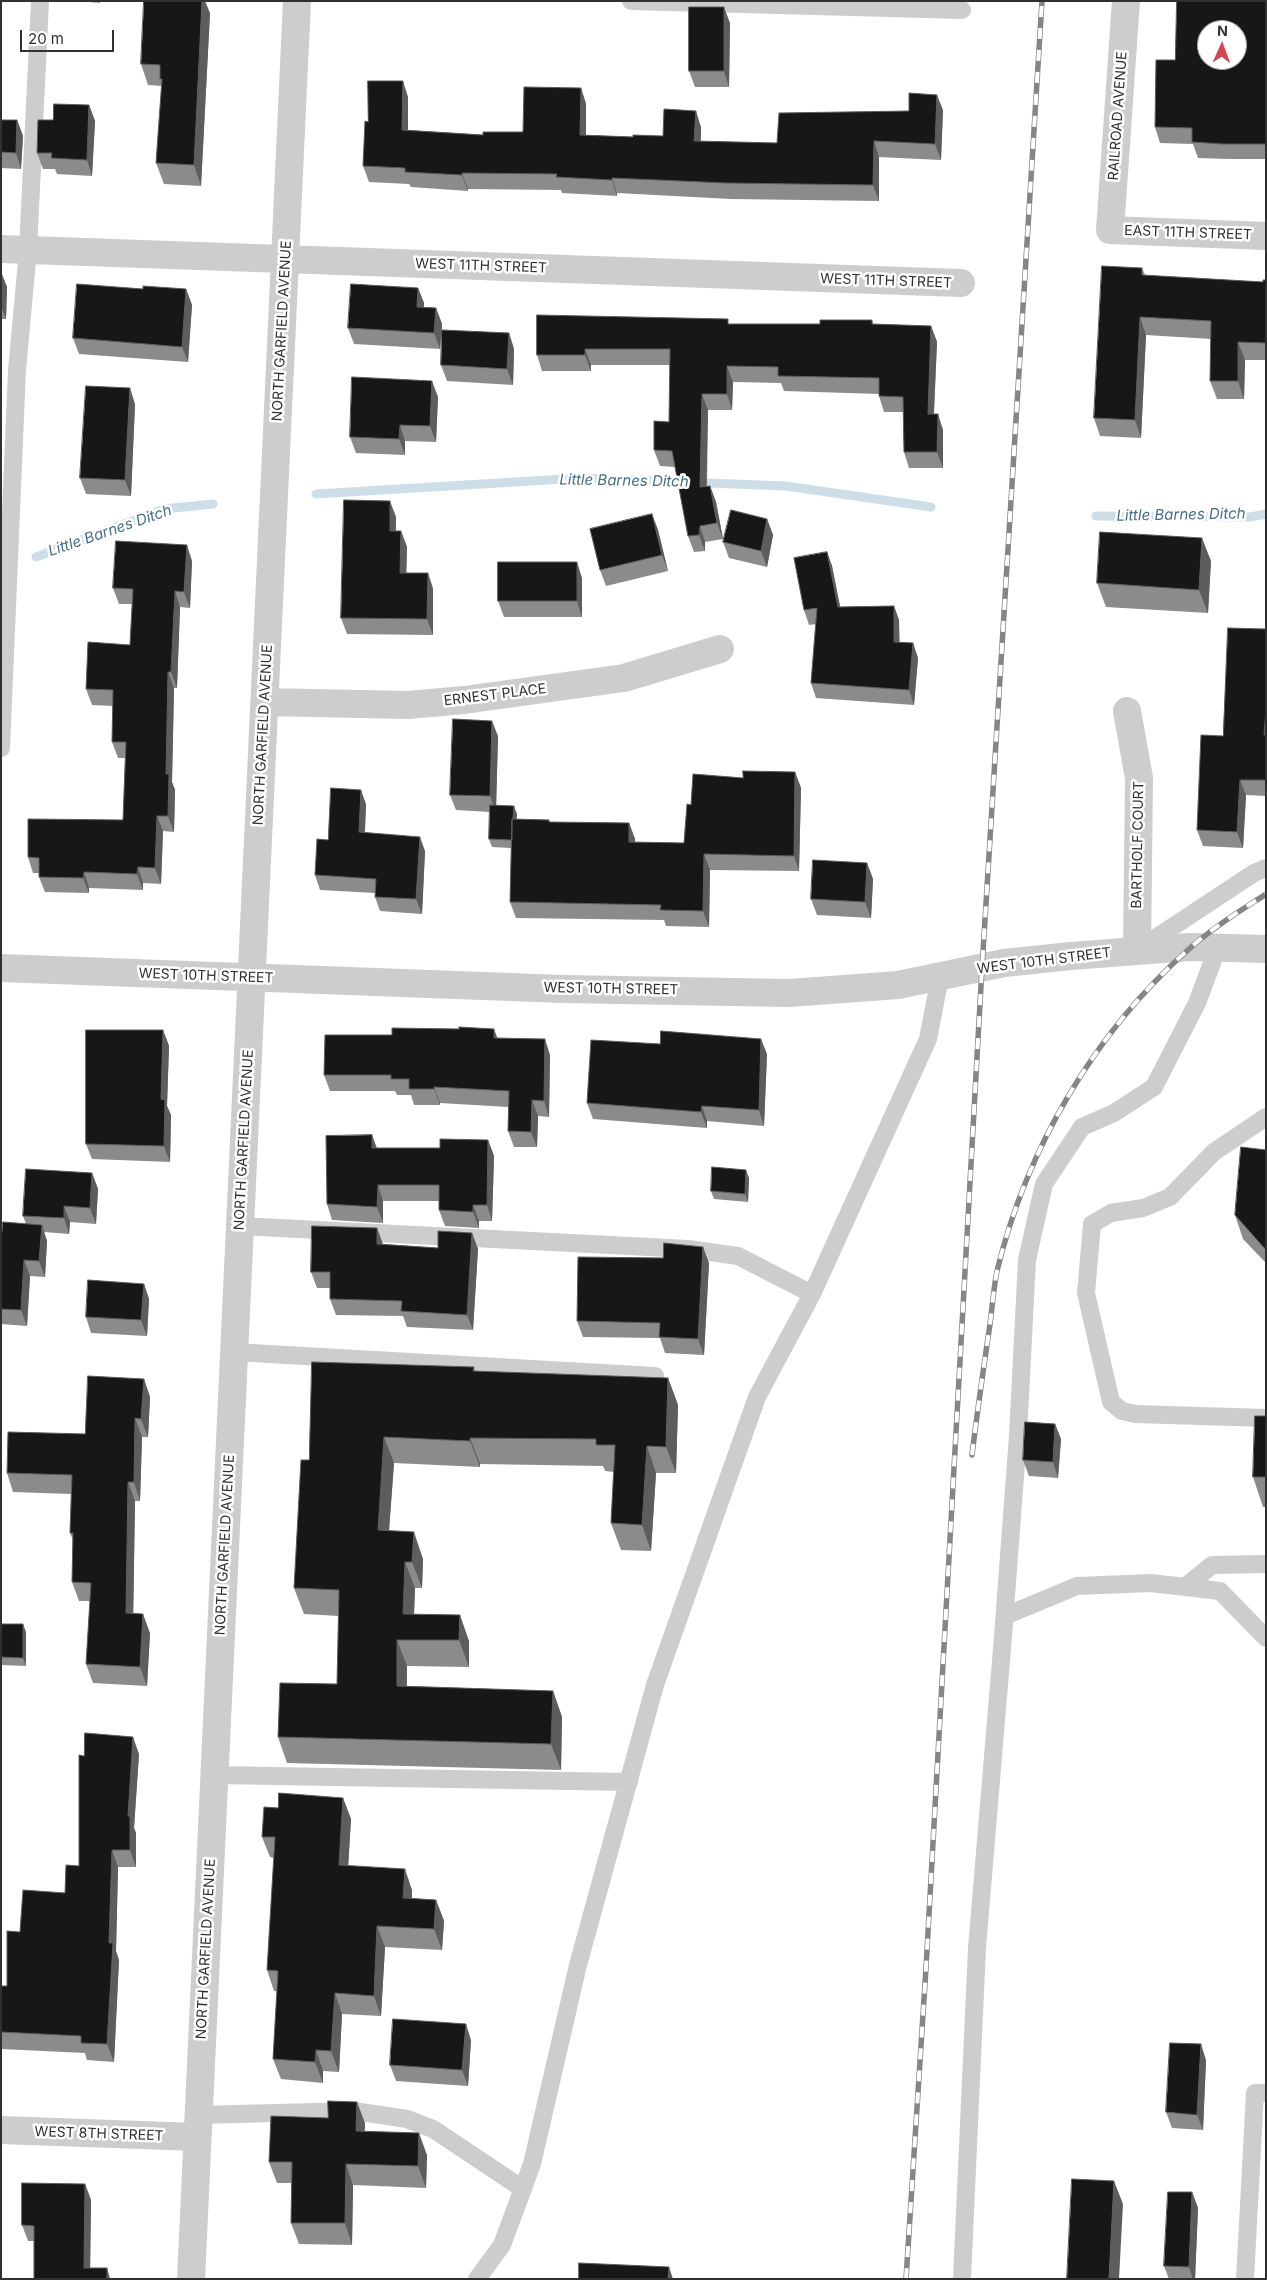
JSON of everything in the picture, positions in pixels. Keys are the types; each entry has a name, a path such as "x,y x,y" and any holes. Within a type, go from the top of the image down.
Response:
{"street":[{"name":"NORTH GARFIELD AVENUE","path":"191,2279 297,1"},
{"name":"RAILROAD AVENUE","path":"1110,230 1126,1"},
{"name":"EAST 11TH STREET","path":"1110,230 1266,236"},
{"name":"WEST 11TH STREET","path":"14,250 961,283"},
{"name":"ERNEST PLACE","path":"265,702 408,705 464,700 624,678 720,649"},
{"name":"BARTHOLF COURT","path":"1126,711 1139,778 1136,950"},
{"name":"WEST 10TH STREET","path":"1,968 563,988 790,993 898,985 1004,963 1136,950 1218,947 1266,949"},
{"name":"WEST 8TH STREET","path":"1,2130 198,2126"}],"lane":[{"path":"1,748 17,370 14,250 40,1"},
{"path":"631,1 962,10"},
{"path":"1136,950 1254,873 1266,868"},
{"path":"962,2279 977,1948 1005,1616 1018,1436 1027,1260 1044,1184 1082,1127 1114,1113 1154,1087 1197,1003 1218,947"},
{"path":"477,2279 502,2245 532,2164 578,1966 655,1685 757,1397 812,1294 928,1039 940,977"},
{"path":"1266,1117 1214,1152 1170,1197 1143,1208 1111,1213 1092,1224 1086,1293 1111,1402 1122,1411 1135,1414 1266,1418"},
{"path":"240,1226 688,1249 738,1256 812,1294"},
{"path":"234,1352 655,1376"},
{"path":"1186,1587 1212,1565 1266,1564"},
{"path":"1005,1616 1077,1586 1151,1583 1220,1591 1266,1638"},
{"path":"214,1775 629,1782"},
{"path":"1245,2279 1259,2138 1260,2093"},
{"path":"198,2126 354,2111 407,2119 433,2129 523,2189"}],"building":[{"path":"144,1 202,1 194,165 156,163 162,79 160,79 160,65 141,64"},
{"path":"1177,1 1266,1 1266,144 1192,142 1192,128 1155,127 1156,60 1175,60"},
{"path":"689,7 724,7 724,71 689,71"},
{"path":"368,81 403,81 402,130 483,135 483,132 523,132 524,87 581,88 580,135 663,136 664,109 696,111 694,141 777,143 779,113 909,111 909,93 937,95 935,144 874,141 873,185 726,183 612,178 612,180 556,177 557,174 462,173 462,175 405,172 405,168 363,166 365,121 368,122"},
{"path":"54,104 89,105 87,160 51,158 52,153 37,153 38,120 53,120"},
{"path":"1,120 17,120 16,153 1,152"},
{"path":"1102,266 1142,268 1142,275 1263,282 1263,280 1266,280 1266,343 1238,342 1238,381 1210,381 1211,321 1140,317 1135,420 1094,418"},
{"path":"77,284 143,289 143,286 186,289 182,347 73,338"},
{"path":"351,284 418,288 417,307 436,308 434,333 348,328"},
{"path":"537,315 728,319 728,324 820,324 820,320 872,320 872,324 931,326 928,414 938,414 937,452 904,452 903,397 879,396 879,378 778,376 778,367 727,366 727,394 702,394 700,487 710,486 717,523 700,526 699,535 688,536 672,451 654,450 654,421 669,422 670,349 585,349 585,355 537,355"},
{"path":"442,330 509,333 507,369 441,365"},
{"path":"352,377 432,381 430,426 400,425 399,439 350,437"},
{"path":"86,386 130,388 125,480 80,478"},
{"path":"344,500 390,501 390,531 401,531 400,573 428,573 427,619 341,618"},
{"path":"731,510 767,519 761,551 723,542"},
{"path":"652,514 662,555 600,570 590,529"},
{"path":"1100,532 1202,538 1199,590 1097,583"},
{"path":"116,541 187,545 184,592 175,591 171,672 168,672 166,774 169,774 168,816 157,816 155,868 138,867 137,874 84,872 83,878 39,877 39,858 28,857 28,819 123,820 126,742 112,742 113,690 86,689 88,642 130,645 133,589 113,588"},
{"path":"827,552 838,607 894,606 894,642 913,643 909,690 811,683 817,608 804,610 794,558"},
{"path":"498,562 577,562 577,601 498,601"},
{"path":"1228,628 1266,629 1264,735 1266,735 1266,780 1240,780 1237,832 1197,830 1201,735 1223,736"},
{"path":"453,719 492,721 490,796 450,795"},
{"path":"743,771 795,772 794,856 704,854 703,911 660,910 661,905 510,902 512,819 549,820 549,822 629,823 629,842 684,843 687,804 691,805 693,774 743,778"},
{"path":"331,788 361,790 359,832 420,837 416,899 375,897 376,879 315,875 317,839 328,840"},
{"path":"490,805 514,806 512,840 489,839"},
{"path":"813,860 867,863 865,902 811,899"},
{"path":"459,1027 494,1029 494,1038 545,1039 544,1101 532,1100 531,1132 508,1131 509,1091 434,1087 434,1089 409,1089 409,1079 391,1079 391,1075 324,1075 325,1035 392,1035 392,1028 459,1029"},
{"path":"86,1030 163,1030 161,1099 165,1100 164,1146 86,1144"},
{"path":"661,1031 761,1039 759,1110 702,1106 701,1112 587,1103 591,1040 660,1044"},
{"path":"372,1135 372,1148 440,1148 440,1139 488,1140 487,1205 473,1205 473,1212 439,1210 439,1185 378,1185 377,1207 327,1204 326,1136"},
{"path":"1241,1147 1266,1150 1266,1250 1235,1215"},
{"path":"712,1167 746,1170 745,1194 711,1191"},
{"path":"26,1169 92,1173 90,1208 64,1206 64,1218 23,1216"},
{"path":"3,1222 42,1225 39,1261 24,1260 21,1310 1,1309 1,1242"},
{"path":"312,1226 377,1228 377,1244 438,1248 438,1231 472,1233 467,1315 401,1311 402,1301 330,1299 330,1272 311,1272"},
{"path":"664,1243 703,1247 698,1339 659,1337 660,1323 577,1321 578,1257 663,1258"},
{"path":"88,1280 144,1284 141,1320 86,1317"},
{"path":"312,1362 474,1367 473,1371 668,1378 666,1447 647,1446 642,1525 611,1523 615,1445 596,1445 596,1439 470,1438 470,1441 384,1437 378,1530 414,1532 412,1562 405,1562 403,1614 460,1615 459,1640 397,1640 397,1686 553,1691 551,1744 278,1737 280,1683 337,1684 339,1590 294,1588 301,1460 309,1460"},
{"path":"88,1376 144,1379 141,1419 135,1418 134,1482 128,1482 126,1613 143,1614 140,1667 86,1664 91,1583 72,1582 73,1533 70,1533 72,1475 7,1473 8,1432 85,1434"},
{"path":"1255,1416 1266,1416 1266,1477 1253,1477"},
{"path":"1025,1422 1055,1424 1053,1462 1023,1460"},
{"path":"1,1624 23,1624 23,1658 1,1657"},
{"path":"85,1733 133,1737 128,1816 130,1816 130,1850 112,1850 109,1943 113,1943 107,2044 81,2043 81,2036 1,2032 1,1986 7,1986 7,1931 20,1932 23,1890 65,1893 66,1865 79,1866 79,1755 84,1756"},
{"path":"279,1793 343,1798 339,1865 405,1869 403,1898 436,1900 434,1929 377,1926 374,1996 335,1993 331,2051 316,2050 315,2062 273,2059 278,1971 267,1970 275,1837 262,1837 264,1807 278,1808"},
{"path":"393,2019 466,2024 462,2070 390,2065"},
{"path":"1170,2043 1201,2044 1197,2115 1166,2112"},
{"path":"328,2101 357,2102 356,2131 419,2133 418,2166 346,2164 345,2223 291,2223 292,2162 269,2162 271,2116 328,2118"},
{"path":"1072,2179 1114,2181 1109,2279 1067,2279"},
{"path":"22,2183 85,2184 84,2268 107,2268 107,2279 34,2279 34,2226 22,2225"},
{"path":"1168,2192 1192,2192 1189,2267 1164,2266"},
{"path":"579,2263 669,2267 668,2279 579,2279"}],"waterway":[{"name":"Little Barnes Ditch","path":"316,494 581,478 786,486 931,507"},
{"name":"Little Barnes Ditch","path":"36,557 164,509 213,504"},
{"name":"Little Barnes Ditch","path":"1096,516 1250,517 1266,514"}],"railway":[{"path":"906,2279 926,1968 982,968 1042,1"},
{"path":"972,1455 997,1271 1010,1225 1026,1181 1046,1137 1094,1055 1123,1017 1189,949 1226,920 1266,894"}]}
